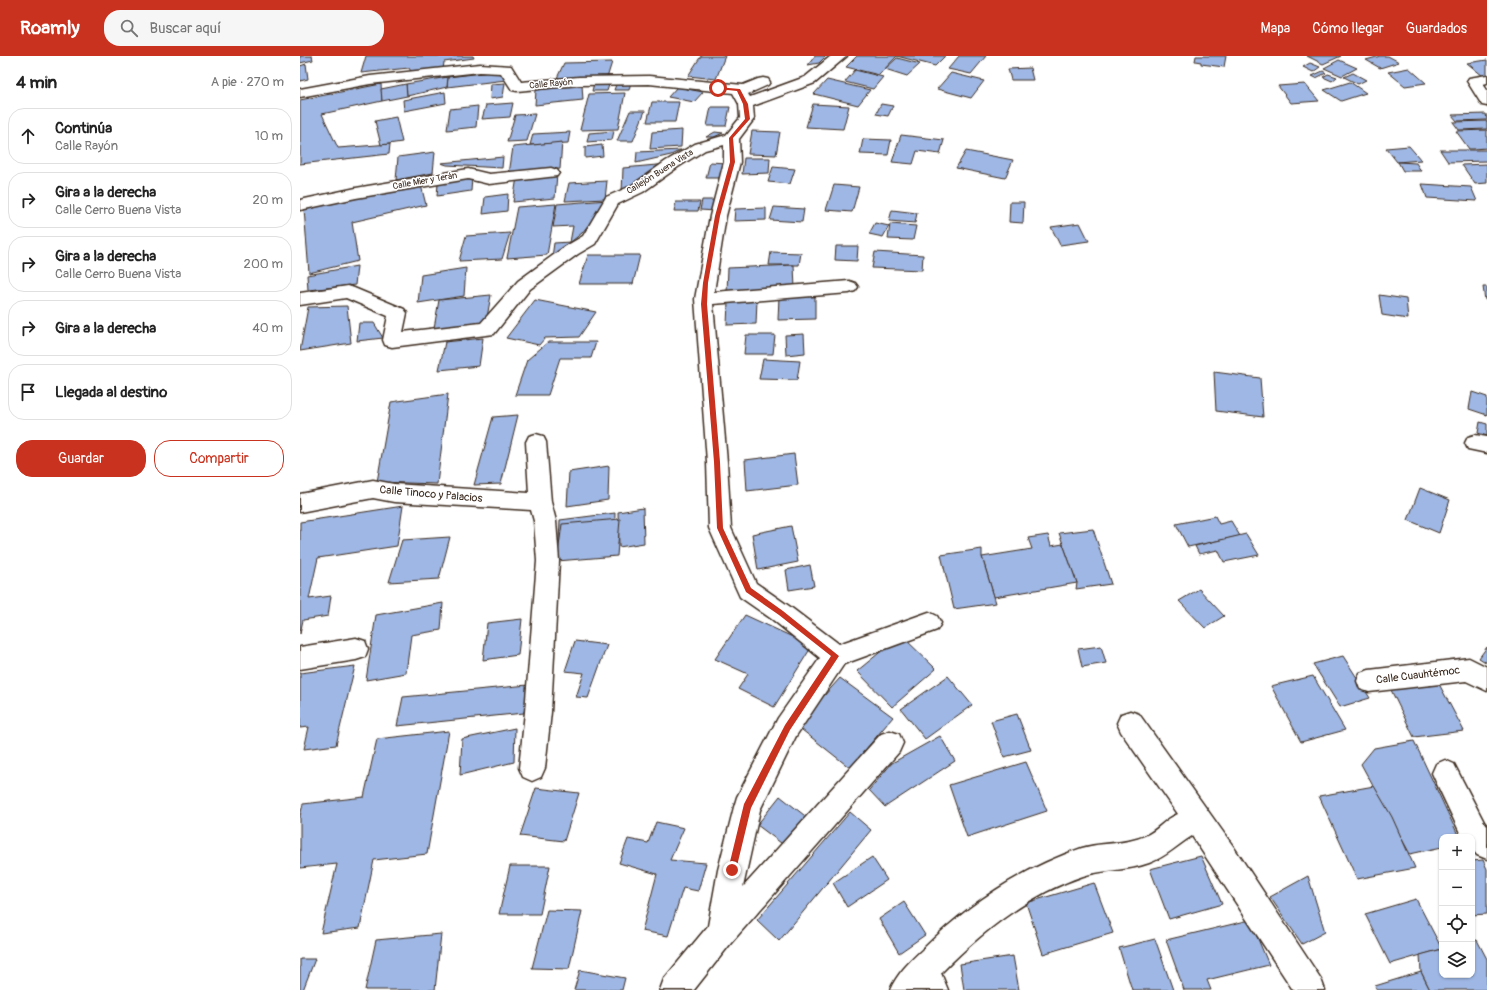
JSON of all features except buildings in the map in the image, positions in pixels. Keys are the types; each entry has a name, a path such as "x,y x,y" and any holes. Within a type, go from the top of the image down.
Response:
{"street":[{"path":"746,104 810,80 840,56"},
{"name":"Calle Rayón","path":"300,93 482,62 506,69 517,87 579,81 649,80 682,82 745,90 763,82"},
{"path":"1487,79 1474,81 1487,102"},
{"path":"738,90 746,104 747,119 731,138 732,162 718,216 704,299 717,462 720,528 748,590 781,613 836,656"},
{"name":"Callejón Buena Vista","path":"300,299 348,292 398,313 392,340 487,329 524,285 572,250 589,240 612,201 637,189 672,164 700,148 731,138"},
{"name":"Calle Mier y Terán","path":"300,205 356,193 468,174 489,179 550,173"},
{"path":"704,299 849,287"},
{"path":"532,768 538,712 548,561 545,521 540,502 536,442"},
{"name":"Calle Tinoco y Palacios","path":"300,503 373,489 394,493 540,502"},
{"path":"721,933 732,870 747,807 787,727 836,656 929,622"},
{"path":"300,658 356,649"},
{"name":"Calle Cuauhtémoc","path":"1369,681 1469,669 1487,680"},
{"path":"1130,723 1198,820 1310,990"},
{"path":"675,990 721,933 890,744"},
{"path":"1445,773 1474,832 1487,844"},
{"path":"920,983 980,917 1034,884 1084,862 1149,849 1189,821 1198,820"}],"route":[{"path":"718,88 738,90 746,104 747,119 731,138 732,162 718,216 706,283 704,304 717,462 720,528 748,590 781,613 836,656 787,727 747,807 732,870"}]}
